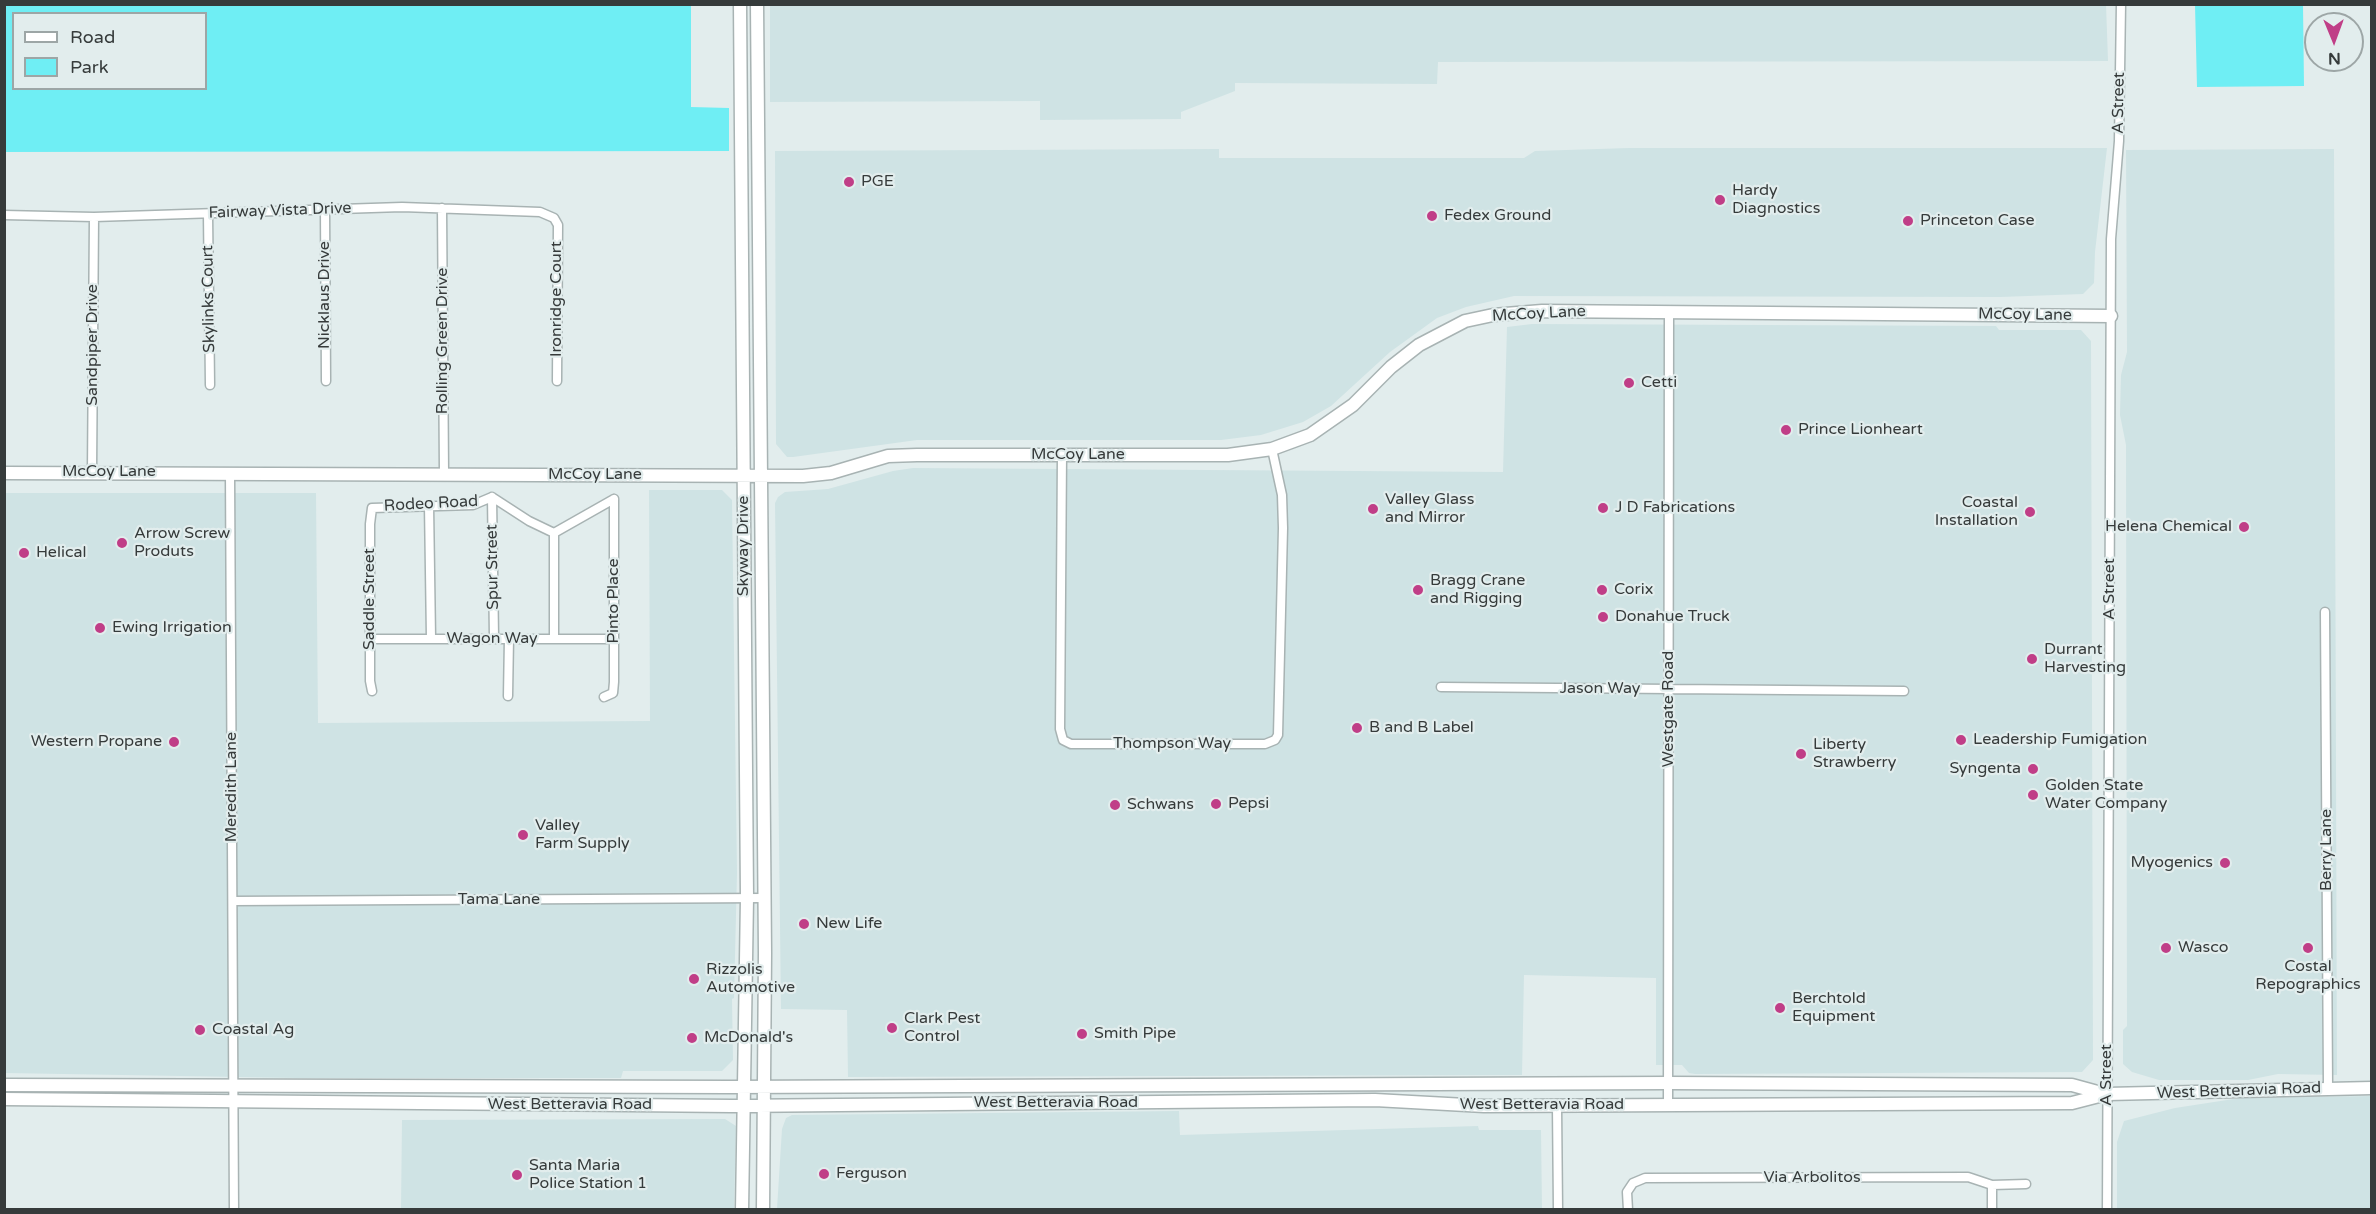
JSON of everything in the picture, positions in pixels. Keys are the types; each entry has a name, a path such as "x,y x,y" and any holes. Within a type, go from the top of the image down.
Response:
{"street":[{"name":"Skyway Drive","path":"740,4 747,898 742,1209"},
{"name":"Skyway Drive","path":"757,4 766,1087 763,1209"},
{"name":"A Street","path":"2107,1209 2111,239 2119,141 2121,4"},
{"name":"Fairway Vista Drive","path":"4,215 94,217 325,209 442,208 533,210 554,218"},
{"name":"Rolling Green Drive","path":"442,208 444,473"},
{"name":"Nicklaus Drive","path":"325,209 326,381"},
{"name":"Skylinks Court","path":"208,214 210,385"},
{"name":"Sandpiper Drive","path":"92,472 94,217"},
{"name":"Ironridge Court","path":"554,218 558,225 557,381"},
{"name":"McCoy Lane","path":"4,473 444,473 760,477 831,473 888,456 1228,455 1272,449 1310,435 1337,418 1391,367 1419,345 1465,321 1493,315 1542,311 2111,316"},
{"name":"Westgate Road","path":"1668,1105 1669,312"},
{"name":"Thompson Way","path":"1062,454 1060,729 1063,740 1071,744 1265,744 1275,740 1278,735 1283,528 1282,495 1272,449"},
{"name":"Meredith Lane","path":"230,473 234,1209"},
{"name":"Rodeo Road","path":"372,508 480,504 492,496 529,521 554,533"},
{"name":"Spur Street","path":"492,496 494,638"},
{"name":"Pinto Place","path":"554,533 614,499 614,688 613,693 604,697"},
{"path":"429,505 431,638"},
{"name":"Saddle Street","path":"372,508 370,516 370,681 372,691"},
{"path":"554,533 554,639"},
{"name":"Berry Lane","path":"2325,612 2328,1088"},
{"path":"508,696 509,638"},
{"name":"Wagon Way","path":"370,639 614,639"},
{"name":"Jason Way","path":"1441,687 1904,691"},
{"name":"Tama Lane","path":"233,902 765,898"},
{"name":"West Betteravia Road","path":"4,1086 234,1088 1668,1083 2072,1085 2107,1094"},
{"name":"West Betteravia Road","path":"4,1099 744,1106 1375,1100 1484,1106 1557,1106 2072,1103 2107,1094 2372,1088"},
{"path":"1557,1106 1558,1209"},
{"name":"Via Arbolitos","path":"1628,1209 1628,1192 1633,1183 1645,1178 1968,1177 1992,1185 2026,1184"},
{"path":"1992,1185 1992,1209"}],"shaded area":[{"path":"2106,4 2108,61 1438,62 1437,84 1235,83 1235,91 1181,112 1181,119 1040,120 1040,101 770,102 770,5"},
{"path":"1629,148 2107,148 2095,252 2094,283 2083,294 2000,297 1514,296 1466,307 1437,318 1390,352 1331,406 1303,422 1261,435 1221,440 917,440 793,457 787,457 776,444 775,151 1219,149 1219,158 1524,158 1535,151"},
{"path":"2334,149 2337,1075 2278,1074 2248,1080 2159,1080 2132,1072 2123,1064 2123,1030 2127,1026 2126,445 2120,415 2121,375 2127,352 2126,150"},
{"path":"1532,324 1996,326 1999,330 2081,330 2091,341 2093,1060 2082,1072 1695,1074 1689,1073 1682,1065 1656,1065 1656,978 1524,975 1522,1075 848,1077 847,1010 781,1009 775,503 778,497 785,492 828,489 893,471 913,468 1503,472 1507,327"},
{"path":"649,490 722,490 732,500 737,873 734,998 732,999 733,1060 722,1071 623,1071 621,1078 298,1078 5,1073 5,493 316,493 318,723 650,721"},
{"path":"2371,1096 2371,1209 2117,1209 2117,1142 2124,1121 2175,1108 2240,1098"},
{"path":"1179,1111 1180,1135 1478,1126 1479,1130 1541,1130 1542,1209 777,1209 782,1129 786,1118 792,1115"},
{"path":"725,1119 736,1126 734,1209 401,1209 402,1120"}],"green space":[{"path":"4,5 691,5 691,107 729,108 729,151 5,152"},
{"path":"2195,5 2303,5 2304,86 2197,87"}],"place":[{"name":"PGE","path":"849,182"},
{"name":"Hardy Diagnostics","path":"1720,200"},
{"name":"Fedex Ground","path":"1432,216"},
{"name":"Princeton Case","path":"1908,221"},
{"name":"Cetti","path":"1629,383"},
{"name":"Prince Lionheart","path":"1786,430"},
{"name":"J D Fabrications","path":"1603,508"},
{"name":"Valley Glass and Mirror","path":"1373,509"},
{"name":"Coastal Installation","path":"2030,512"},
{"name":"Helena Chemical","path":"2244,527"},
{"name":"Arrow Screw Produts","path":"122,543"},
{"name":"Helical","path":"24,553"},
{"name":"Bragg Crane and Rigging","path":"1418,590"},
{"name":"Corix","path":"1602,590"},
{"name":"Donahue Truck","path":"1603,617"},
{"name":"Ewing Irrigation","path":"100,628"},
{"name":"Durrant Harvesting","path":"2032,659"},
{"name":"B and B Label","path":"1357,728"},
{"name":"Leadership Fumigation","path":"1961,740"},
{"name":"Western Propane","path":"174,742"},
{"name":"Liberty Strawberry","path":"1801,754"},
{"name":"Syngenta","path":"2033,769"},
{"name":"Golden State Water Company","path":"2033,795"},
{"name":"Pepsi","path":"1216,804"},
{"name":"Schwans","path":"1115,805"},
{"name":"Valley Farm Supply","path":"523,835"},
{"name":"Myogenics","path":"2225,863"},
{"name":"New Life","path":"804,924"},
{"name":"Wasco","path":"2166,948"},
{"name":"Costal Repographics","path":"2308,948"},
{"name":"Rizzolis Automotive","path":"694,979"},
{"name":"Berchtold Equipment","path":"1780,1008"},
{"name":"Clark Pest Control","path":"892,1028"},
{"name":"Coastal Ag","path":"200,1030"},
{"name":"Smith Pipe","path":"1082,1034"},
{"name":"McDonald's","path":"692,1038"},
{"name":"Ferguson","path":"824,1174"},
{"name":"Santa Maria Police Station 1","path":"517,1175"}]}
